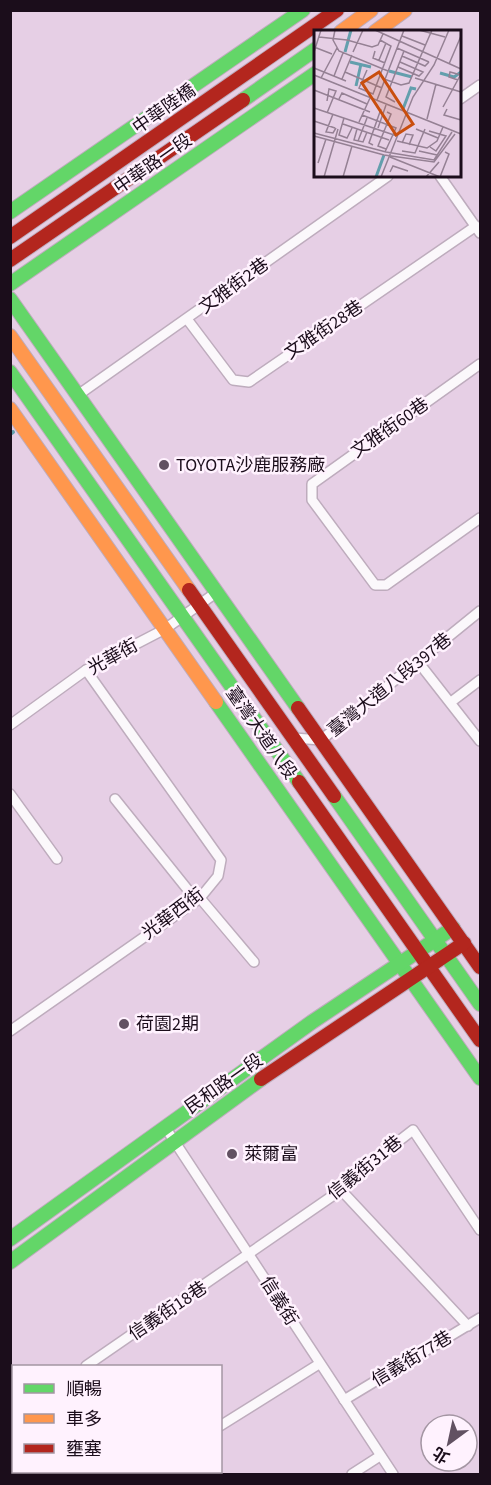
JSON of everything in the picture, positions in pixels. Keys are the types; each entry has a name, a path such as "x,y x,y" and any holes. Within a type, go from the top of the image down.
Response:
{"main road":[{"path":"10,212 303,10"},
{"name":"中華陸橋","path":"10,237 337,10"},
{"path":"344,30 371,10"},
{"path":"378,30 405,10"},
{"name":"中華陸橋","path":"10,260 314,50"},
{"name":"中華路一段","path":"10,284 314,74"},
{"path":"10,299 480,967"},
{"name":"臺灣大道八段","path":"10,336 480,1004"},
{"name":"臺灣大道八段","path":"10,372 480,1040"},
{"name":"臺灣大道八段","path":"10,409 480,1078"},
{"name":"民和路一段","path":"10,1239 312,1022 402,965 453,928"},
{"path":"436,940 464,943"},
{"name":"民和路一段","path":"10,1262 175,1140 410,977 464,943"}],"street":[{"path":"461,98 480,85"},
{"name":"文雅街2巷","path":"78,395 387,177"},
{"path":"441,177 478,230"},
{"name":"文雅街28巷","path":"188,319 233,380 249,382 478,230"},
{"name":"文雅街60巷","path":"480,364 312,484 312,500 375,585 386,585 480,518"},
{"name":"光華街","path":"10,725 86,670 165,629 217,592"},
{"name":"臺灣大道八段397巷","path":"294,738 321,740 419,663 480,611"},
{"path":"419,663 480,741"},
{"name":"光華西街","path":"10,1031 198,899 218,876 221,860 86,670"},
{"path":"451,702 480,680"},
{"path":"10,794 57,859"},
{"path":"115,799 254,962"},
{"name":"信義街","path":"165,1127 393,1474"},
{"name":"信義街31巷","path":"249,1255 341,1190 346,1182 413,1130 480,1230"},
{"path":"341,1190 468,1326"},
{"name":"信義街18巷","path":"87,1365 249,1255"},
{"name":"信義街77巷","path":"344,1401 480,1318"},
{"path":"222,1425 319,1364"},
{"path":"352,1474 380,1456"}],"traffic: fast":[{"path":"10,212 303,10"},
{"path":"243,100 314,50"},
{"path":"10,284 314,74"},
{"path":"10,299 298,708"},
{"path":"10,372 299,782"},
{"path":"216,702 480,1078"},
{"path":"334,796 480,1004"},
{"path":"10,1239 312,1022 453,928"},
{"path":"10,1262 261,1079"}],"traffic: slow":[{"path":"344,30 371,10"},
{"path":"378,30 405,10"},
{"path":"10,336 189,590"},
{"path":"10,409 216,702"}],"traffic: jam":[{"path":"10,237 337,10"},
{"path":"10,260 243,100"},
{"path":"189,590 334,796"},
{"path":"298,708 480,967"},
{"path":"299,782 480,1040"},
{"path":"261,1079 464,943"}],"place":[{"name":"TOYOTA沙鹿服務廠","path":"164,465"},
{"name":"荷園2期","path":"124,1024"},
{"name":"萊爾富","path":"232,1154"}]}
